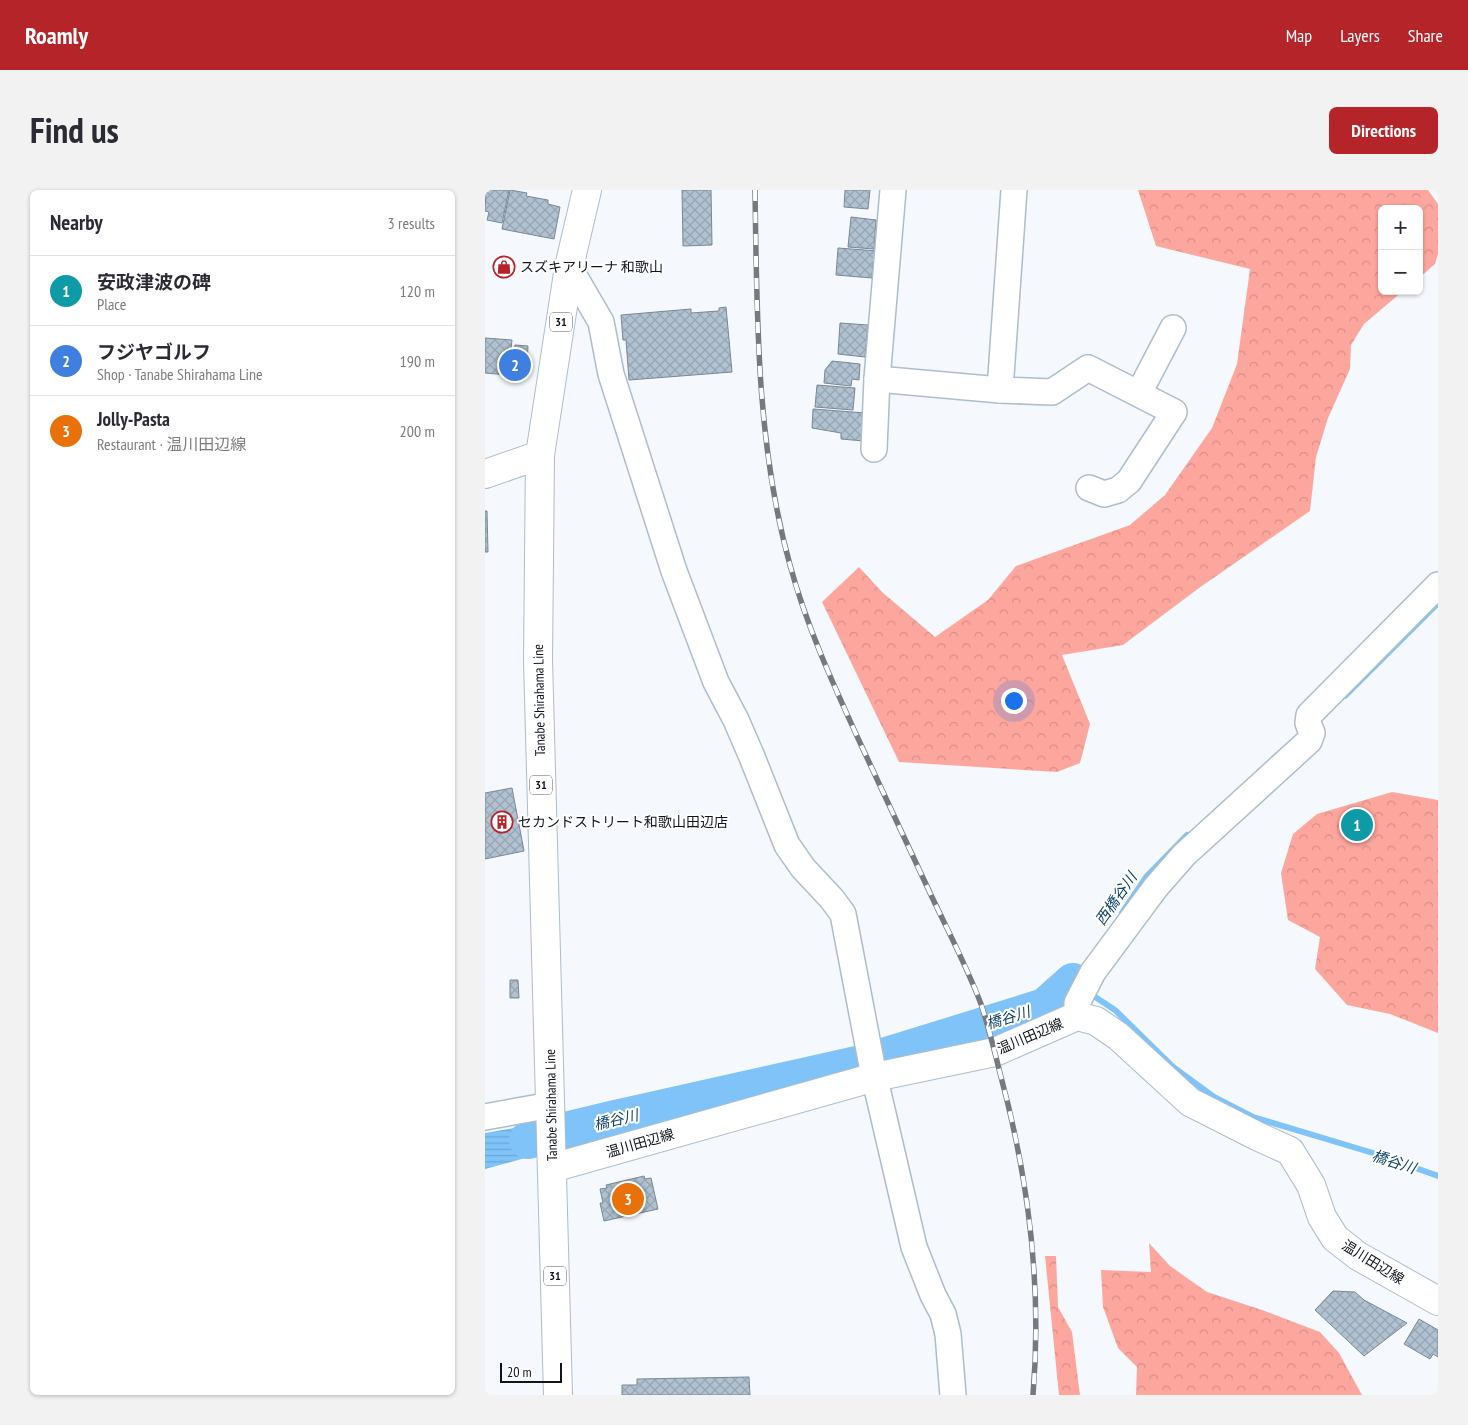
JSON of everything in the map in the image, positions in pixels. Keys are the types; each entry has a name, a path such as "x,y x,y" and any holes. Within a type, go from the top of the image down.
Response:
{"main road":[{"name":"Tanabe Shirahama Line","path":"558,1395 538,660 540,455 569,267 587,190"},
{"path":"485,474 540,455"},
{"name":"温川田辺線","path":"552,1162 874,1074 995,1052 1077,1010 1118,1036 1190,1102 1290,1151 1311,1185 1322,1217 1335,1238 1358,1256 1438,1301"}],"street":[{"path":"874,449 877,379 893,190"},
{"path":"1000,390 1014,190"},
{"path":"569,267 601,322 614,383 674,571 716,682 736,720 787,845 803,868 832,899 843,914 866,1038 914,1247 933,1295 943,1314 948,1334 953,1395"},
{"path":"1139,393 1173,328"},
{"path":"877,379 1000,390 1052,392 1088,368 1174,412 1129,481 1118,490 1104,494 1089,488"},
{"path":"1077,1010 1093,972 1134,915 1184,855 1309,741 1312,733 1308,723 1309,715 1438,585"},
{"path":"485,1117 551,1110"}],"green space":[{"path":"1138,190 1428,190 1438,204 1438,254 1435,264 1423,274 1423,205 1378,205 1378,295 1398,295 1364,324 1351,345 1350,369 1328,418 1316,457 1310,511 1199,588 1123,645 1062,655 1090,724 1080,763 1057,772 899,762 822,602 859,567 882,592 935,637 988,600 1016,566 1130,525 1165,495 1212,428 1237,364 1250,269 1156,246"},
{"path":"1392,792 1438,800 1438,1033 1390,1014 1347,1005 1315,969 1320,937 1288,920 1281,873 1293,834 1317,814"},
{"path":"1149,1243 1170,1266 1207,1292 1320,1332 1339,1353 1362,1395 1136,1395 1137,1367 1118,1348 1103,1307 1101,1270 1151,1272"},
{"path":"1045,1256 1056,1256 1058,1307 1072,1332 1080,1395 1059,1395"}],"water":[{"path":"526,1126 529,1157 485,1169 485,1133"}],"building":[{"path":"486,190 509,190 502,223 487,220 489,212 485,211"},
{"path":"510,190 527,193 526,196 548,200 548,204 560,207 554,239 502,229"},
{"path":"682,190 711,190 712,245 683,246"},
{"path":"845,190 870,190 868,209 844,207"},
{"path":"851,217 876,220 874,249 848,247"},
{"path":"838,248 878,251 877,263 873,263 872,278 836,275"},
{"path":"726,307 732,372 629,380 626,340 623,340 621,315 691,309 691,313 719,311 719,308"},
{"path":"840,323 868,325 865,357 838,354"},
{"path":"485,338 512,340 508,375 485,373"},
{"path":"515,345 528,346 527,366 514,364"},
{"path":"832,361 860,364 859,380 852,379 851,386 824,383 825,370"},
{"path":"817,385 855,388 853,410 815,407"},
{"path":"813,409 866,413 864,441 841,439 841,433 812,428"},
{"path":"485,511 487,511 488,552 485,552"},
{"name":"セカンドストリート和歌山田辺店","path":"512,788 524,851 485,859 485,793"},
{"path":"510,980 518,980 519,998 510,998"},
{"path":"644,1176 645,1179 651,1178 658,1209 604,1221 600,1203 603,1203 600,1189 607,1188 606,1185"},
{"path":"1333,1291 1355,1292 1364,1300 1407,1323 1364,1356 1315,1310"},
{"path":"1419,1319 1438,1330 1438,1357 1433,1354 1430,1359 1404,1344"},
{"path":"749,1377 750,1395 622,1395 622,1385 637,1385 637,1379"}],"waterway":[{"name":"西橋谷川","path":"1345,696 1438,603"},
{"name":"西橋谷川","path":"1122,913 1147,876 1187,835"},
{"name":"橋谷川","path":"528,1140 861,1064 1045,1007 1073,982"},
{"name":"橋谷川","path":"1089,993 1115,1010 1173,1067 1214,1097 1253,1117 1373,1153 1438,1176"}],"railway":[{"path":"755,190 761,379 770,473 779,519 797,588 822,657 862,747 964,963 987,1022 1011,1116 1026,1195 1031,1235 1036,1315 1033,1395"}],"place":[{"name":"スズキアリーナ 和歌山","path":"504,267"},
{"name":"フジヤゴルフ","path":"515,365"},
{"name":"セカンドストリート和歌山田辺店","path":"502,822"},
{"name":"安政津波の碑","path":"1357,825"},
{"name":"Jolly-Pasta","path":"628,1199"}]}
